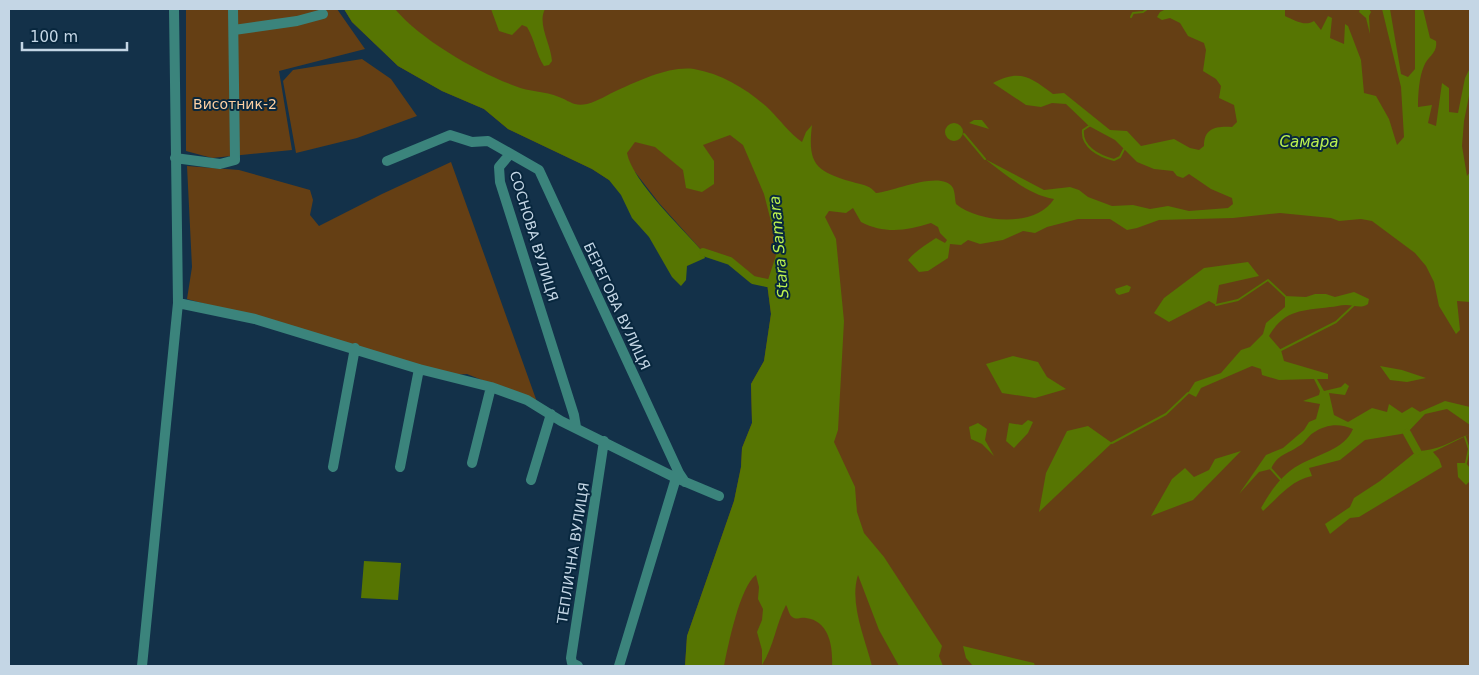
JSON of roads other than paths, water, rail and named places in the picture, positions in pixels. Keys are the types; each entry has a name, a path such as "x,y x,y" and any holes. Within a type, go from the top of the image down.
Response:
{"street":[{"path":"142,666 178,303 174,9"},
{"path":"175,158 220,164 235,160 233,9"},
{"path":"234,30 323,14"},
{"name":"СОСНОВА ВУЛИЦЯ","path":"387,161 450,135 472,142 488,141 510,154 499,167 500,182 574,415 576,427"},
{"name":"БЕРЕГОВА ВУЛИЦЯ","path":"510,154 540,170 679,474 680,480"},
{"path":"178,303 239,315 355,348 419,369 490,387 527,400 561,421 680,480 719,496"},
{"path":"333,467 355,348"},
{"path":"400,467 419,369"},
{"path":"472,463 490,387"},
{"path":"531,480 551,414"},
{"name":"ТЕПЛИЧНА ВУЛИЦЯ","path":"578,666 572,663 571,658 604,441"},
{"path":"619,666 680,480"}],"water":[{"name":"Самара","path":"344,9 395,9 419,32 467,64 515,86 554,95 575,104 591,103 636,82 665,72 684,69 705,71 726,79 754,96 802,142 806,132 812,125 811,150 813,158 824,171 832,175 867,186 876,193 928,181 947,183 953,188 956,204 978,215 1007,220 1034,215 1046,208 1054,199 1026,189 985,159 1044,190 1070,187 1079,190 1088,197 1112,206 1133,205 1150,209 1168,206 1189,211 1228,208 1233,204 1232,198 1211,189 1189,174 1183,178 1177,176 1173,171 1154,169 1137,162 1115,140 1089,126 1066,104 1052,103 1041,107 1026,105 993,83 1011,76 1031,79 1053,94 1064,93 1110,130 1127,131 1141,146 1174,139 1190,148 1199,150 1204,146 1206,135 1212,129 1232,127 1237,122 1234,105 1219,98 1221,86 1216,79 1203,71 1206,50 1204,43 1188,36 1180,23 1170,18 1162,20 1157,17 1160,12 1166,9 1285,9 1285,16 1303,23 1314,21 1321,30 1328,16 1332,18 1330,38 1344,44 1345,24 1348,26 1361,60 1364,93 1376,96 1389,119 1397,145 1404,137 1401,87 1382,9 1390,9 1401,74 1408,77 1415,69 1415,9 1423,9 1430,38 1436,41 1436,49 1424,66 1419,86 1418,107 1432,105 1428,123 1436,126 1442,83 1449,88 1449,112 1458,113 1465,78 1470,68 1470,91 1464,121 1462,146 1467,176 1470,172 1470,302 1457,301 1460,330 1456,334 1439,306 1434,282 1426,266 1415,253 1372,221 1361,219 1339,221 1331,218 1280,213 1233,218 1159,220 1127,230 1110,219 1078,219 1047,227 1035,233 1023,231 1003,240 980,244 968,240 961,245 950,244 948,258 928,271 919,272 908,260 936,238 945,243 947,240 940,233 938,227 931,223 913,228 887,230 861,222 853,208 846,213 829,211 825,217 836,239 844,321 838,430 834,442 855,487 857,512 864,533 884,557 942,646 939,656 943,666 899,666 879,630 858,575 855,597 862,632 872,666 832,666 831,644 825,630 814,620 806,618 796,619 790,615 786,605 762,665 762,650 757,632 762,620 763,609 758,599 759,587 756,575 750,581 740,603 724,666 685,666 687,636 734,501 741,467 742,448 752,423 751,384 764,361 771,314 767,283 778,249 764,194 743,145 730,135 703,145 714,161 714,184 702,192 686,188 683,170 655,147 635,142 627,153 638,177 648,191 703,252 705,258 687,266 686,280 681,286 672,277 649,237 632,218 621,195 609,180 592,169 508,129 484,109 442,91 398,66 352,22"},
{"path":"491,9 545,9 543,28 551,54 552,61 549,65 544,66 541,61 527,27 522,25 512,35 499,31"},
{"path":"1360,9 1369,9 1371,12 1369,16 1370,34 1366,18 1359,12"},
{"path":"974,120 982,120 989,129 969,123"},
{"path":"954,123 960,126 963,132 960,138 954,141 948,138 945,132 948,126"},
{"path":"1248,262 1259,276 1219,285 1216,305 1209,301 1169,322 1154,313 1164,298 1204,268"},
{"path":"1127,285 1131,287 1129,292 1119,295 1116,293 1115,289"},
{"path":"1354,292 1369,299 1368,304 1363,306 1344,305 1303,311 1288,316 1281,321 1269,336 1281,350 1284,361 1328,374 1328,379 1317,379 1324,391 1341,387 1345,383 1349,386 1345,395 1329,393 1334,415 1348,422 1372,408 1387,412 1389,404 1402,413 1412,407 1420,412 1445,401 1470,407 1470,425 1447,409 1425,414 1407,433 1365,440 1340,460 1309,468 1312,476 1291,485 1263,511 1261,508 1268,496 1287,473 1299,465 1337,447 1349,436 1353,429 1333,425 1318,430 1311,434 1301,445 1280,458 1271,469 1259,472 1239,494 1266,455 1283,448 1304,430 1309,422 1316,419 1320,404 1303,401 1319,395 1320,391 1314,379 1279,380 1262,375 1261,369 1252,366 1201,388 1196,397 1188,393 1195,382 1221,373 1241,350 1250,347 1263,334 1266,323 1285,307 1285,296 1306,297 1315,294 1326,294 1335,297"},
{"path":"1013,356 1038,362 1047,377 1066,389 1035,398 1002,393 986,364"},
{"path":"1380,366 1402,370 1426,378 1407,382 1390,380"},
{"path":"1028,420 1033,422 1028,433 1014,448 1006,441 1009,423 1022,425"},
{"path":"978,423 987,429 985,440 994,456 982,444 971,439 969,427"},
{"path":"1088,426 1112,443 1039,512 1046,473 1067,431"},
{"path":"1470,434 1433,452 1439,459 1442,467 1359,517 1350,518 1330,534 1325,524 1350,507 1354,498 1380,481 1417,451 1438,447"},
{"path":"1241,451 1193,500 1151,516 1172,479 1185,468 1194,477 1209,470 1215,459"},
{"path":"1457,463 1466,463 1470,468 1470,481 1466,485 1458,477"},
{"path":"364,561 401,563 398,600 361,598"},
{"path":"963,646 1034,663 1035,666 973,666 966,658"}],"waterway":[{"path":"1131,17 1133,13 1143,12 1147,9"},
{"path":"1089,126 1083,130 1083,136 1092,150 1114,160 1120,157 1124,149"},
{"path":"964,134 985,159"},
{"name":"Stara Samara","path":"703,252 730,261 753,280 767,283"},
{"path":"1216,305 1238,300 1268,280 1285,296"},
{"path":"1281,350 1336,322 1354,305"},
{"path":"1112,443 1166,414 1188,393"},
{"path":"1407,433 1417,451"},
{"path":"1465,437 1469,449 1466,463"},
{"path":"1271,469 1281,480"}],"park label":[{"name":"Висотник-2","path":"235,104"}]}
